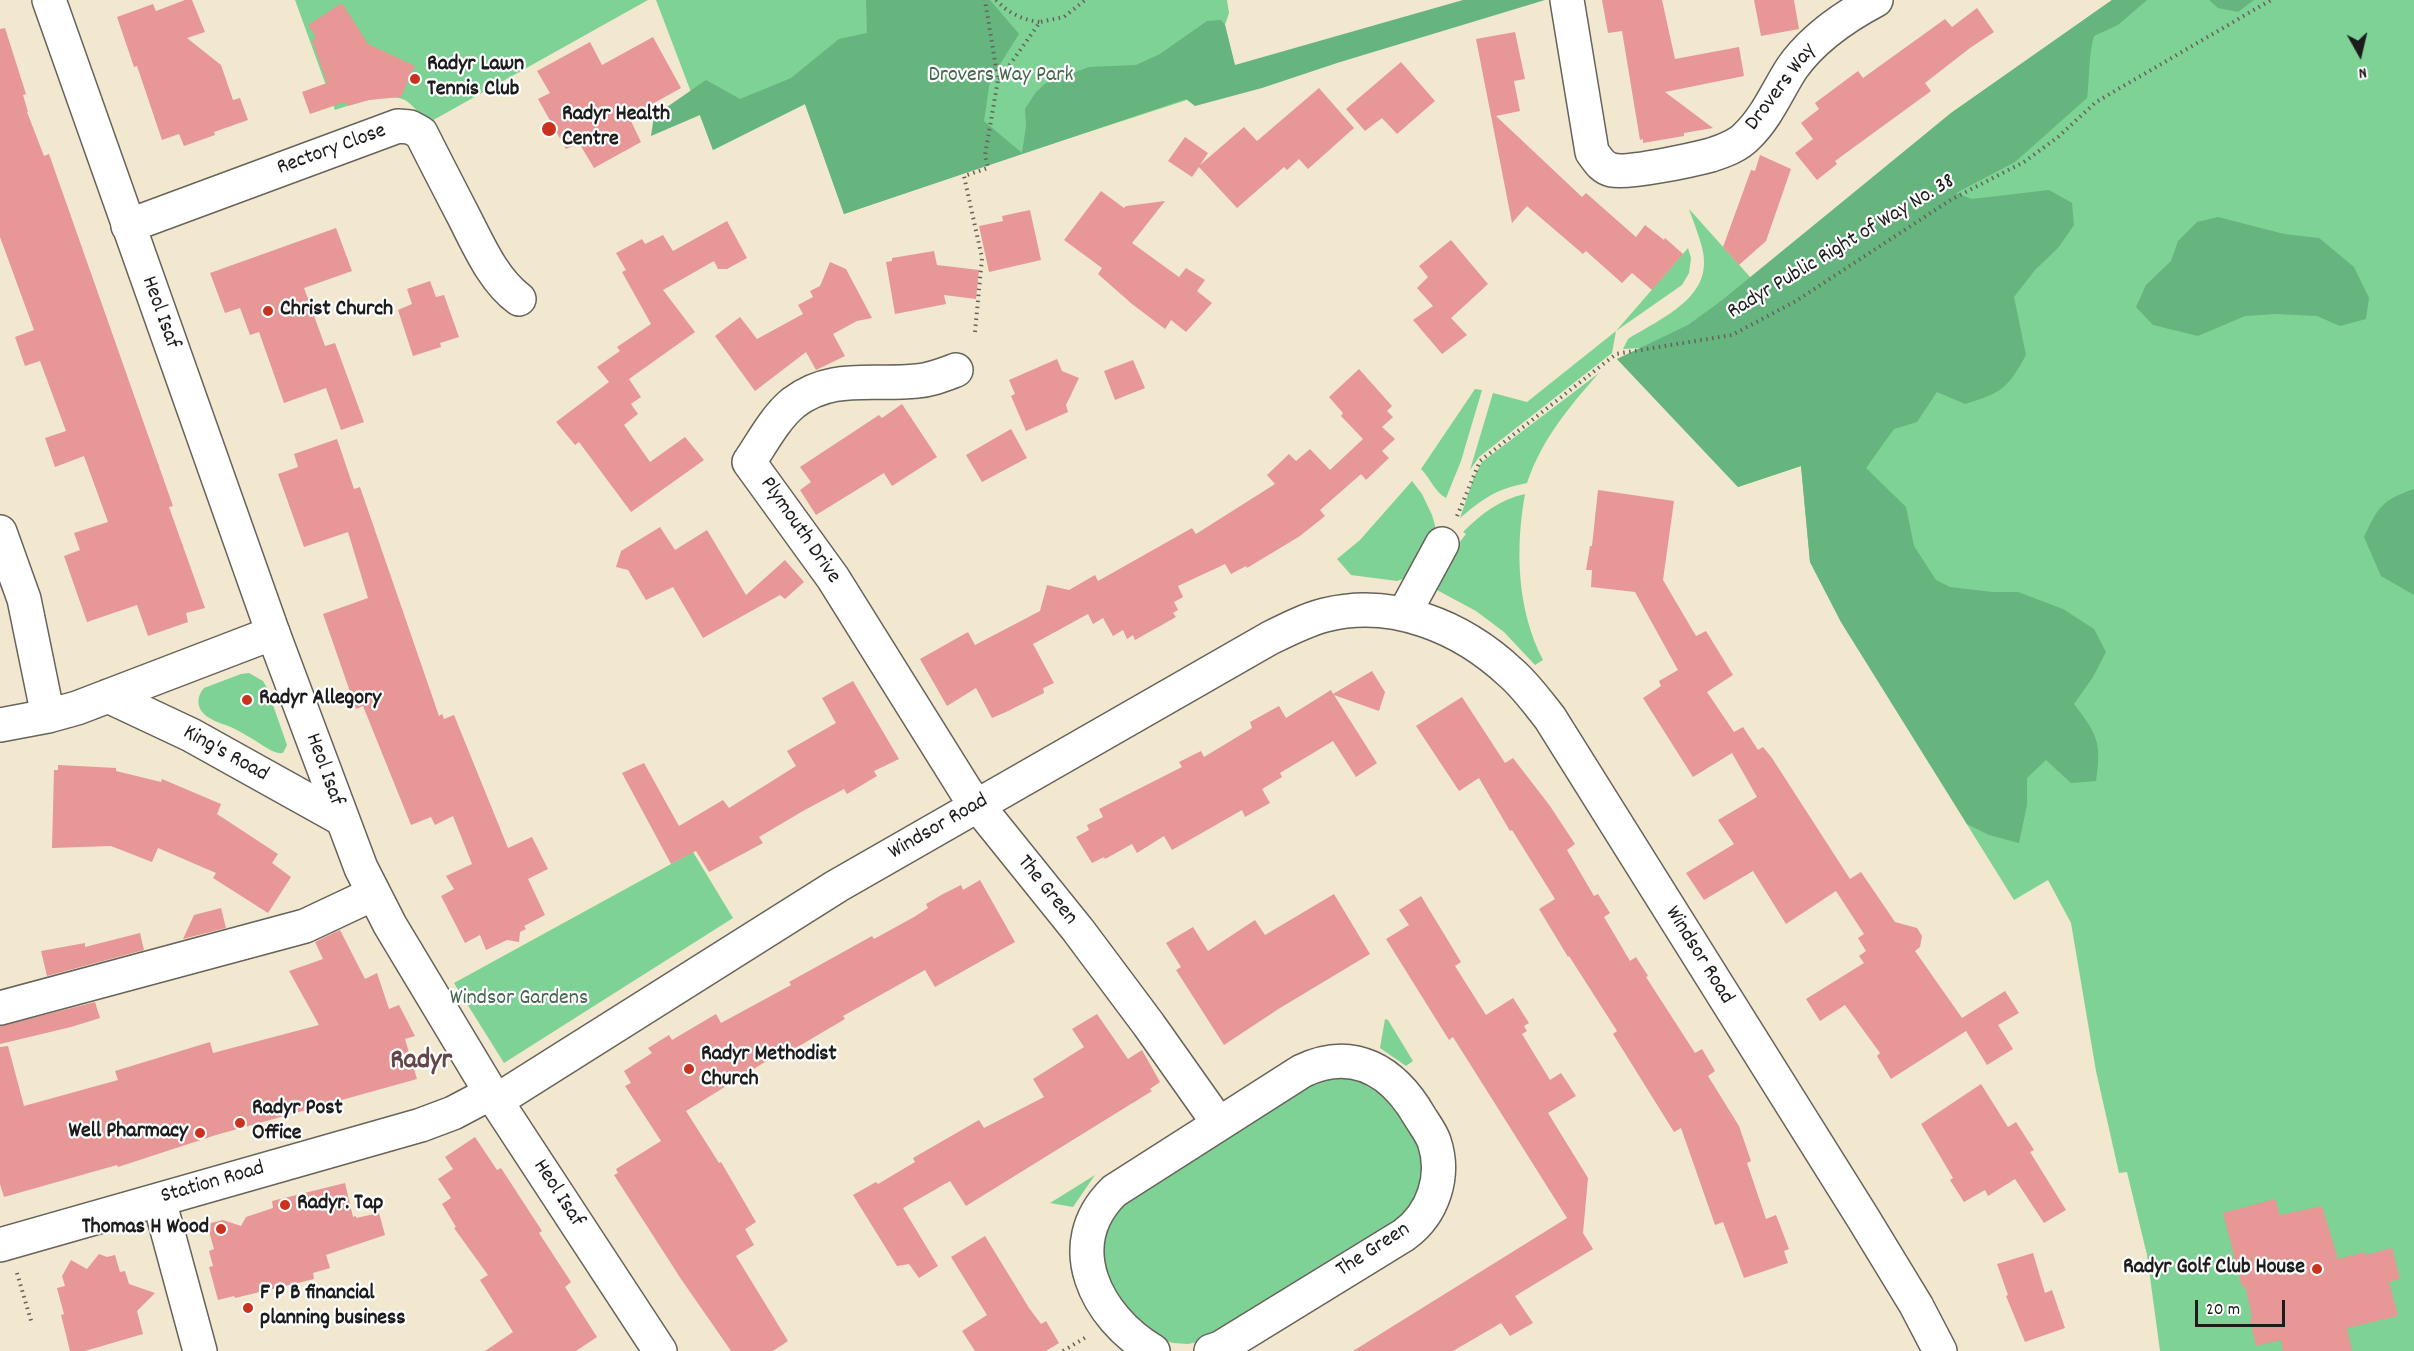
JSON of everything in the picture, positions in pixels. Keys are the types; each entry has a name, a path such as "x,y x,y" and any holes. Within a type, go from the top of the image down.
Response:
{"street":[{"name":"Heol Isaf","path":"49,0 340,818 373,894 494,1097 660,1351"},
{"name":"Drovers Way","path":"1567,0 1593,152 1601,165 1611,170 1626,171 1710,155 1730,148 1746,138 1762,118 1804,52 1852,13 1876,0"},
{"name":"Rectory Close","path":"128,226 399,126 410,127 421,133 477,243 504,285 519,299"},
{"name":"Plymouth Drive","path":"956,370 935,378 915,381 832,383 813,391 792,404 749,462 833,578 977,806"},
{"path":"0,532 24,599 48,716"},
{"path":"1404,614 1449,533"},
{"name":"Windsor Road","path":"494,1097 837,886 1270,638 1306,621 1341,612 1378,610 1404,614 1436,624 1467,638 1488,652 1513,674 1550,718 1863,1218 1916,1305 1940,1351"},
{"path":"0,725 48,716 108,696 273,633"},
{"name":"King's Road","path":"108,696 191,735 340,818"},
{"name":"The Green","path":"977,806 1078,930 1219,1124"},
{"path":"0,1008 305,926 373,894"},
{"name":"The Green","path":"1153,1351 1138,1342 1119,1324 1094,1283 1086,1256 1087,1239 1092,1219 1101,1204 1114,1191 1313,1066 1325,1062 1344,1061 1362,1064 1377,1070 1393,1081 1413,1104 1433,1140 1438,1176 1434,1198 1426,1214 1414,1227 1220,1348 1211,1351"},
{"name":"Station Road","path":"7,1255 159,1200 421,1125 494,1097"},
{"path":"159,1200 200,1351"}],"path":[{"path":"975,332 982,258 964,176 988,168 985,155 998,80 985,0"},
{"path":"996,0 1012,14 1028,21 1040,22 1064,17 1084,0"},
{"name":"Radyr Public Right of Way No. 38","path":"1449,533 1480,461 1616,354 1732,335 1778,311 1952,199 2024,162 2058,137 2104,97 2271,0"},
{"path":"998,80 1040,22"},
{"path":"7,1255 32,1324"},
{"path":"1063,1351 1093,1332"}],"green space":[{"name":"Radyr Lawn Tennis Club","path":"295,0 648,0 428,123 408,102 392,97 372,99 335,110"},
{"name":"Drovers Way Park","path":"656,0 1227,0 1229,13 1225,25 1239,83 844,214 805,104 713,150"},
{"name":"Drovers Way Park","path":"866,0 990,0 1019,34 990,80 984,121 1022,153 1026,126 1025,109 1036,92 1046,83 1089,67 1136,65 1160,54 1207,21 1221,20 1225,25 1235,65 1463,0 1545,0 1262,88 1195,106 1186,99 844,214 805,104 713,150 700,115 651,136 654,116 706,80 740,99 791,78 839,39 867,33"},
{"path":"2112,0 2414,0 2414,1351 2160,1351 2147,1255 2127,1172 2119,1173 2096,1071 2071,923 2048,880 2014,900 1841,622 1810,562 1801,466 1738,487 1617,359 1641,348 1623,349 1628,339 1676,309 1687,299 1696,289 1702,277 1703,251 1689,209 1751,278 1951,113"},
{"path":"2112,0 2147,0 2118,25 2094,36 2087,98 2015,162 1956,193 1972,199 2049,190 2072,203 2074,225 2058,248 2035,270 2014,297 2026,355 2009,382 1988,396 1965,404 1937,392 1917,422 1894,429 1866,468 1906,507 1914,546 1936,580 1950,587 1992,592 2018,592 2063,609 2094,629 2106,652 2093,677 2074,704 2096,739 2098,757 2096,781 2071,783 2046,760 2027,778 2027,805 2019,843 1989,835 1967,824 1841,622 1810,562 1801,466 1738,487 1617,359 1688,325 1721,301 1951,113"},
{"path":"2209,0 2254,0 2238,12 2218,8"},
{"path":"2218,217 2284,234 2319,238 2354,267 2369,298 2366,319 2340,326 2317,316 2276,314 2245,316 2198,336 2153,325 2136,307 2146,285 2171,261 2178,241 2197,222"},
{"path":"1688,248 1691,258 1689,273 1682,285 1616,331"},
{"path":"1616,331 1612,353 1479,457 1470,470 1493,393 1527,402"},
{"path":"1599,373 1548,438 1527,483 1491,495 1460,518 1474,477 1482,462"},
{"path":"1475,389 1482,390 1461,461 1446,498 1421,469"},
{"path":"1412,481 1422,494 1432,515 1436,529 1434,539 1405,578 1397,581 1351,575 1337,559 1360,540"},
{"path":"2414,489 2414,595 2381,576 2364,537 2382,506 2395,497"},
{"path":"1525,494 1520,536 1520,579 1528,621 1543,660 1535,665 1504,632 1476,611 1435,589 1438,587 1443,566 1466,534 1463,532 1491,508"},
{"path":"249,673 263,681 267,688 287,745 283,753 272,751 237,730 210,719 200,708 199,698 204,688"},
{"name":"Windsor Gardens","path":"693,852 733,918 504,1063 454,983"},
{"path":"1385,1019 1388,1020 1413,1061 1406,1066 1380,1048"},
{"path":"1331,1076 1364,1080 1391,1099 1417,1138 1424,1161 1418,1199 1398,1222 1202,1341 1188,1344 1173,1343 1159,1339 1139,1326 1106,1280 1100,1248 1115,1209 1305,1084"},
{"path":"1095,1175 1073,1207 1050,1203"}],"building":[{"path":"185,0 192,0 205,32 187,38 221,65 233,100 240,98 248,120 184,146 179,134 162,140 137,66 134,67 117,17 153,4 156,11"},
{"path":"1602,0 1662,0 1675,59 1739,47 1744,76 1665,92 1713,128 1643,143 1643,139 1640,140 1622,31 1608,33"},
{"path":"1754,0 1794,0 1799,29 1761,36"},
{"path":"342,3 368,44 415,66 401,97 369,100 348,106 345,102 310,114 302,92 327,83 312,40 316,37 308,25"},
{"path":"1977,8 1994,32 1925,83 1931,91 1835,161 1837,164 1817,180 1795,153 1813,139 1801,123 1819,109 1815,103 1858,71 1863,78 1945,19 1952,27"},
{"path":"5,28 26,94 23,95 27,112 44,156 49,154 173,506 169,507 205,608 186,613 188,622 148,636 137,605 87,622 64,556 80,550 74,533 108,522 84,456 55,467 45,438 66,431 40,361 25,366 15,337 34,330 0,237 0,29"},
{"path":"1515,32 1525,79 1514,81 1520,111 1496,116 1582,197 1586,193 1636,237 1645,225 1683,254 1652,290 1632,273 1622,283 1586,251 1583,254 1527,206 1512,223 1476,39"},
{"path":"653,37 681,88 629,117 641,142 594,168 579,143 566,149 538,99 550,93 537,71 590,42 602,65"},
{"path":"1401,62 1435,101 1397,134 1382,118 1365,131 1346,109"},
{"path":"1319,88 1354,128 1308,169 1299,159 1287,170 1284,167 1237,208 1199,167 1192,177 1168,161 1185,137 1208,153 1200,165 1244,127 1257,141"},
{"path":"1760,155 1791,169 1766,241 1739,265 1723,247 1751,170 1755,171"},
{"path":"1101,191 1124,208 1165,201 1132,243 1179,277 1186,268 1205,280 1197,291 1212,303 1186,332 1171,320 1165,329 1098,274 1102,268 1064,240"},
{"path":"1030,210 1041,260 989,272 979,226 1003,221 1002,216"},
{"path":"727,221 747,258 727,269 718,269 714,261 663,290 695,332 629,379 641,397 631,404 638,414 624,425 650,462 685,437 704,460 631,512 579,442 575,445 556,422 609,382 597,367 620,351 617,347 651,324 622,272 626,270 616,253 642,239 645,244 663,235 673,251"},
{"name":"Christ Church","path":"336,228 352,271 304,288 325,346 335,343 364,422 341,430 326,388 284,403 259,332 250,335 240,308 225,313 210,273"},
{"path":"1451,240 1488,284 1451,318 1467,335 1442,354 1413,320 1433,306 1417,288 1428,277 1419,266"},
{"path":"934,251 937,265 979,270 976,299 944,295 946,304 895,314 886,262 892,261 892,258"},
{"path":"830,262 846,269 872,318 857,321 833,334 845,356 816,370 806,352 755,391 715,336 740,317 757,339 803,314 798,305 813,297 810,291 820,286"},
{"path":"430,281 436,297 444,295 459,337 440,343 441,347 413,356 398,310 412,304 407,289"},
{"path":"1057,359 1062,371 1079,378 1066,405 1068,412 1026,431 1011,396 1015,394 1009,380"},
{"path":"1133,360 1145,388 1115,400 1104,371"},
{"path":"1359,369 1392,406 1387,411 1393,417 1382,427 1395,439 1382,451 1389,458 1366,480 1361,474 1320,510 1325,516 1300,536 1247,568 1246,566 1231,574 1225,564 1178,586 1183,597 1174,602 1178,610 1173,613 1176,617 1135,640 1133,635 1127,639 1123,630 1113,636 1103,618 1093,624 1088,614 1033,644 1054,683 1043,688 1044,693 992,718 976,688 947,706 920,659 968,632 975,645 1040,611 1047,585 1069,590 1095,575 1098,581 1192,528 1196,534 1275,484 1267,475 1289,454 1296,461 1310,449 1330,470 1363,439 1341,416 1343,413 1329,397"},
{"path":"902,404 937,457 892,486 884,473 816,515 800,490 811,482 800,467 879,415 882,418"},
{"path":"1011,429 1027,458 982,482 966,455"},
{"path":"337,439 354,489 360,487 439,716 442,714 444,719 454,715 508,848 532,837 548,869 528,879 545,915 524,926 526,929 520,932 519,942 507,940 486,950 480,935 465,943 441,896 454,889 446,876 472,864 453,816 435,825 431,817 411,825 363,706 356,709 323,614 368,598 348,532 304,547 278,474 298,467 294,454"},
{"path":"1598,490 1674,501 1663,580 1696,636 1706,631 1733,675 1707,692 1734,732 1743,727 1758,750 1763,747 1772,758 1850,879 1861,872 1895,922 1917,928 1922,936 1920,947 1915,951 1962,1018 2005,991 2019,1013 1998,1025 2013,1049 1987,1065 1966,1031 1891,1079 1877,1056 1880,1053 1845,1005 1820,1021 1806,999 1864,963 1859,956 1866,951 1858,938 1864,934 1836,891 1786,924 1753,871 1704,900 1686,873 1734,844 1718,820 1757,797 1732,753 1693,777 1643,698 1661,686 1659,681 1678,670 1635,592 1591,587 1592,570 1586,570 1590,546 1592,546"},
{"path":"660,527 675,550 707,530 746,595 785,560 804,582 785,599 780,595 703,638 673,587 646,600 628,570 616,567 621,551"},
{"path":"1372,671 1385,692 1379,711 1334,695 1377,763 1356,777 1333,741 1280,773 1282,777 1262,789 1270,803 1245,817 1242,810 1172,850 1164,836 1137,853 1132,844 1105,859 1104,857 1092,863 1076,837 1089,830 1087,825 1103,817 1099,809 1182,767 1179,762 1201,751 1204,757 1252,728 1250,722 1279,706 1286,718 1331,690 1333,694"},
{"path":"853,681 899,759 874,771 877,776 847,794 844,789 759,837 763,843 709,872 696,851 671,864 622,773 644,763 679,826 723,800 729,808 796,766 787,751 836,723 822,698"},
{"path":"1462,697 1505,763 1513,758 1550,806 1575,844 1567,850 1594,896 1598,894 1610,913 1604,917 1630,961 1636,957 1648,976 1646,977 1695,1053 1702,1049 1715,1071 1708,1076 1739,1126 1751,1161 1747,1163 1766,1219 1776,1215 1789,1249 1784,1251 1788,1263 1744,1278 1723,1222 1715,1225 1681,1128 1674,1132 1613,1034 1617,1031 1539,909 1555,899 1512,830 1510,831 1479,778 1459,791 1416,726"},
{"path":"58,765 116,768 116,771 161,782 162,779 221,804 217,814 278,854 272,863 291,877 268,913 213,878 216,873 158,848 152,862 111,846 52,848 54,770 58,770"},
{"path":"980,880 1015,942 935,987 925,970 843,1016 845,1019 789,1052 774,1059 773,1057 686,1111 719,1163 721,1162 756,1222 745,1229 754,1245 736,1256 788,1341 773,1351 731,1351 614,1175 618,1173 616,1169 661,1141 625,1086 631,1083 624,1071 652,1053 648,1048 669,1035 672,1040 716,1014 721,1023 791,985 789,982 872,936 874,939 914,917 928,908 926,904 943,894 961,885 963,890"},
{"path":"1334,894 1370,954 1224,1045 1176,970 1181,967 1166,943 1193,927 1208,951 1255,920 1265,935"},
{"path":"1421,896 1461,962 1455,966 1486,1015 1513,998 1529,1023 1524,1026 1527,1031 1522,1034 1550,1080 1561,1073 1576,1096 1548,1113 1588,1178 1583,1233 1593,1249 1515,1296 1533,1323 1510,1336 1501,1323 1453,1351 1353,1351 1567,1218 1453,1037 1449,1040 1386,939 1409,925 1399,910"},
{"path":"221,908 226,928 183,939 194,915"},
{"path":"340,930 365,979 377,973 389,1009 399,1005 415,1036 405,1039 417,1079 216,1135 118,1167 117,1165 4,1197 0,1184 0,1047 8,1046 24,1106 118,1080 115,1071 210,1042 213,1053 319,1025 289,971 323,959 315,942"},
{"path":"140,933 144,950 47,976 41,951 85,943 85,947"},
{"path":"95,1002 100,1018 0,1044 0,1026"},
{"path":"1097,1014 1128,1059 1142,1050 1160,1082 1150,1089 1152,1091 966,1206 950,1181 903,1208 938,1266 919,1278 909,1264 897,1266 853,1195 876,1182 878,1184 915,1162 913,1158 979,1120 984,1128 1044,1097 1033,1079 1084,1047 1072,1029"},
{"path":"1981,1084 2008,1127 2016,1122 2034,1150 2030,1152 2066,1210 2044,1223 2015,1179 1988,1196 1985,1190 1964,1202 1950,1180 1953,1178 1921,1124"},
{"path":"475,1137 497,1170 501,1168 542,1231 539,1233 571,1282 565,1287 597,1337 576,1351 485,1351 513,1332 480,1280 488,1275 454,1228 456,1227 442,1204 451,1198 438,1179 453,1169 445,1157"},
{"path":"345,1183 353,1217 379,1213 385,1235 326,1255 330,1268 313,1273 314,1279 218,1300 209,1267 213,1266 209,1251 214,1249 207,1224 223,1220 241,1226 246,1217 273,1208 272,1201"},
{"name":"Radyr Golf Club House","path":"2275,1199 2280,1215 2322,1206 2338,1259 2392,1248 2400,1279 2389,1282 2398,1316 2347,1328 2352,1351 2283,1351 2281,1340 2256,1346 2245,1286 2242,1287 2223,1213"},
{"path":"985,1236 1029,1308 1041,1324 1046,1321 1059,1343 1046,1351 975,1351 962,1331 987,1315 951,1257"},
{"path":"2033,1253 2045,1293 2052,1290 2065,1328 2025,1342 2006,1296 2008,1295 1997,1264"},
{"path":"99,1254 107,1257 115,1255 120,1272 125,1271 129,1284 155,1293 137,1311 143,1334 85,1351 70,1351 57,1288 65,1286 62,1276 71,1260 87,1269"}],"place":[{"name":"Radyr Lawn Tennis Club","path":"415,79"},
{"name":"Radyr Health Centre","path":"549,129"},
{"name":"Christ Church","path":"268,311"},
{"name":"Radyr Allegory","path":"247,700"},
{"name":"Radyr Methodist Church","path":"689,1069"},
{"name":"Radyr Post Office","path":"240,1123"},
{"name":"Well Pharmacy","path":"200,1133"},
{"name":"Radyr. Tap","path":"285,1205"},
{"name":"Thomas H Wood","path":"221,1229"},
{"name":"Radyr Golf Club House","path":"2317,1269"},
{"name":"F P B financial planning business","path":"248,1308"}],"district":[{"name":"Radyr","path":"421,1063"}]}
